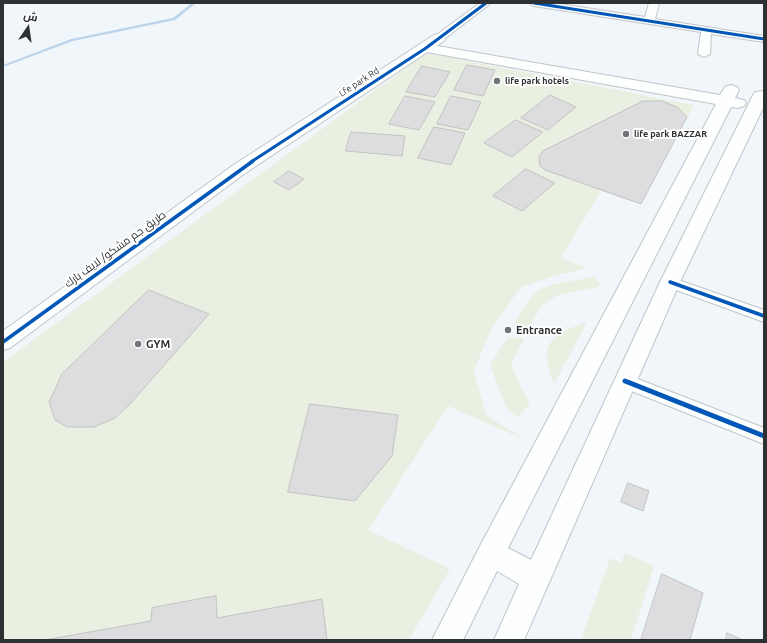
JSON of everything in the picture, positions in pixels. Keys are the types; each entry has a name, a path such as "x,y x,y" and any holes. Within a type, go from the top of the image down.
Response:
{"main road":[{"path":"439,38 761,101 670,282 509,640"},
{"path":"426,48 728,95"},
{"path":"447,640 728,95"},
{"path":"491,553 536,578"}],"street":[{"name":"Lfe park Rd","path":"238,170 426,48 486,3"},
{"path":"534,3 764,39"},
{"path":"649,21 654,3"},
{"path":"704,54 706,30"},
{"name":"طريق جم مشكو/ لايف بارك","path":"3,342 238,170"},
{"path":"670,282 764,316"},
{"path":"625,382 764,436"}],"green space":[{"path":"426,53 694,105 641,204 601,191 561,258 587,268 554,276 521,287 491,329 474,371 486,415 525,440 448,406 368,530 450,569 409,640 3,640 3,362"},
{"path":"594,277 602,286 558,295 542,305 528,330 513,326 526,304 536,292 548,286"},
{"path":"587,322 554,384 547,359 547,350 550,343 564,332"},
{"path":"508,337 524,339 511,364 521,388 530,403 518,418 506,407 490,365"},
{"path":"625,553 654,566 631,640 581,640 610,558 621,563"}],"building":[{"path":"467,65 495,70 483,96 454,90"},
{"path":"422,66 450,72 435,97 406,92"},
{"path":"550,95 576,107 548,130 521,118"},
{"path":"405,96 435,102 419,130 389,124"},
{"path":"451,96 481,102 468,130 437,124"},
{"path":"643,101 662,101 677,107 687,117 641,204 545,170 540,166 539,156 543,151"},
{"path":"516,120 543,132 512,157 484,143"},
{"path":"434,127 465,133 451,165 418,158"},
{"path":"351,132 405,136 402,156 346,151"},
{"path":"526,169 555,183 522,211 493,196"},
{"path":"289,171 304,179 289,190 274,182"},
{"name":"GYM","path":"149,290 209,314 130,404 115,418 94,427 67,427 55,420 49,402 62,374"},
{"path":"310,404 398,415 392,456 355,501 288,492"},
{"path":"628,483 649,491 643,511 621,502"},
{"path":"662,574 703,593 690,640 641,640"},
{"path":"216,596 217,618 322,599 327,640 45,640 151,621 152,608"},
{"path":"727,633 743,640 726,640"}],"waterway":[{"path":"3,66 72,40 174,19 194,3"}],"cycle path":[{"path":"3,342 238,170 426,48 486,3"},
{"path":"534,3 764,39"},
{"path":"670,282 764,316"},
{"path":"625,381 764,436"}],"place":[{"name":"life park hotels","path":"497,81"},
{"name":"life park BAZZAR","path":"626,134"},
{"name":"Entrance","path":"508,330"},
{"name":"GYM","path":"138,344"}]}
